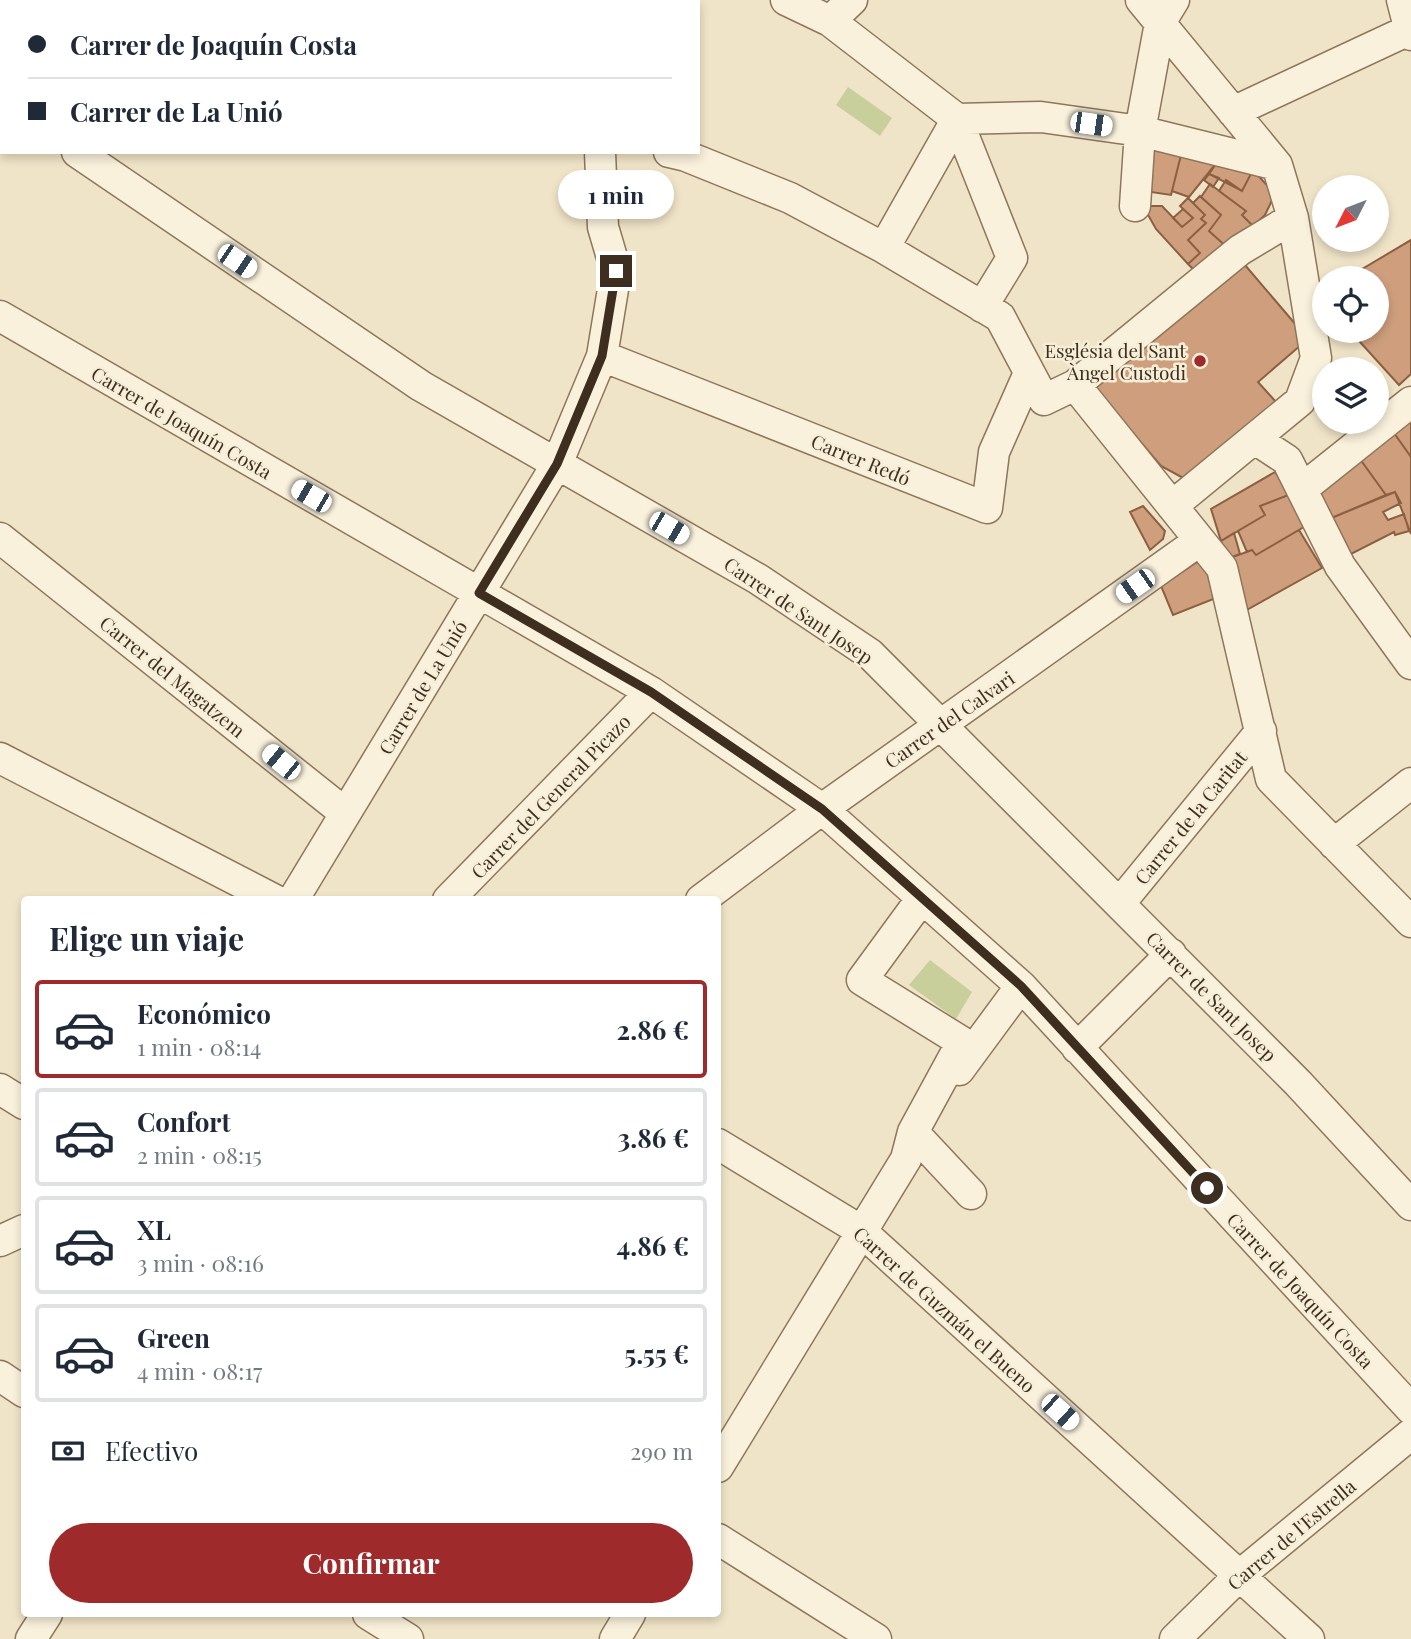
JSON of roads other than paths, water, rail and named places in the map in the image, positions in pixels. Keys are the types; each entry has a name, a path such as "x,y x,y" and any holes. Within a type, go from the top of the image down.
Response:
{"street":[{"path":"786,0 830,21 957,119 1012,258 982,307"},
{"path":"830,21 852,0"},
{"path":"1141,0 1167,11 1233,112 1277,165 1293,218 1316,358 1300,401 1172,506"},
{"path":"1233,112 1410,31 1402,0"},
{"path":"1135,206 1140,131 1167,11"},
{"path":"957,119 1041,117 1140,131 1277,165"},
{"path":"884,248 957,119"},
{"name":"Carrer de Sant Josep","path":"80,154 421,386 758,579 870,654 943,724 1298,1083 1411,1205"},
{"name":"Carrer de La Unió","path":"295,896 557,464 602,356 616,271 603,227 600,154"},
{"path":"677,154 790,198 884,248 1000,317 1044,400 1075,385 1240,250 1293,218"},
{"name":"Carrer de Joaquín Costa","path":"0,316 651,692 822,809 1021,986 1411,1409"},
{"name":"Carrer Redó","path":"602,356 987,509 994,452 1029,373"},
{"path":"1075,385 1222,568 1271,779 1411,922"},
{"path":"1302,489 1411,402"},
{"path":"1255,439 1287,460 1340,566 1411,664"},
{"name":"Carrer del Magatzem","path":"0,538 345,813"},
{"name":"Carrer del Calvari","path":"706,896 822,809 1199,541"},
{"name":"Carrer del General Picazo","path":"452,896 651,692"},
{"name":"Carrer de la Caritat","path":"1120,903 1261,731"},
{"path":"0,758 267,896"},
{"path":"1335,844 1411,783"},
{"path":"721,1462 860,1230 906,1159 913,1132 962,1042 862,980 922,898"},
{"path":"1077,1048 1171,954"},
{"path":"913,1132 1021,986"},
{"path":"0,1089 21,1102"},
{"path":"913,1132 971,1194"},
{"name":"Carrer de Guzmán el Bueno","path":"721,1146 860,1230 1310,1639"},
{"path":"0,1241 21,1231"},
{"path":"0,1376 21,1390"},
{"name":"Carrer de l'Estrella","path":"1175,1639 1240,1575 1411,1434"},
{"path":"721,1541 876,1639"},
{"path":"30,1639 45,1617"},
{"path":"373,1617 408,1639"},
{"path":"615,1639 628,1617"}],"place":[{"name":"Església del Sant Àngel Custodi","path":"1200,361"}]}
